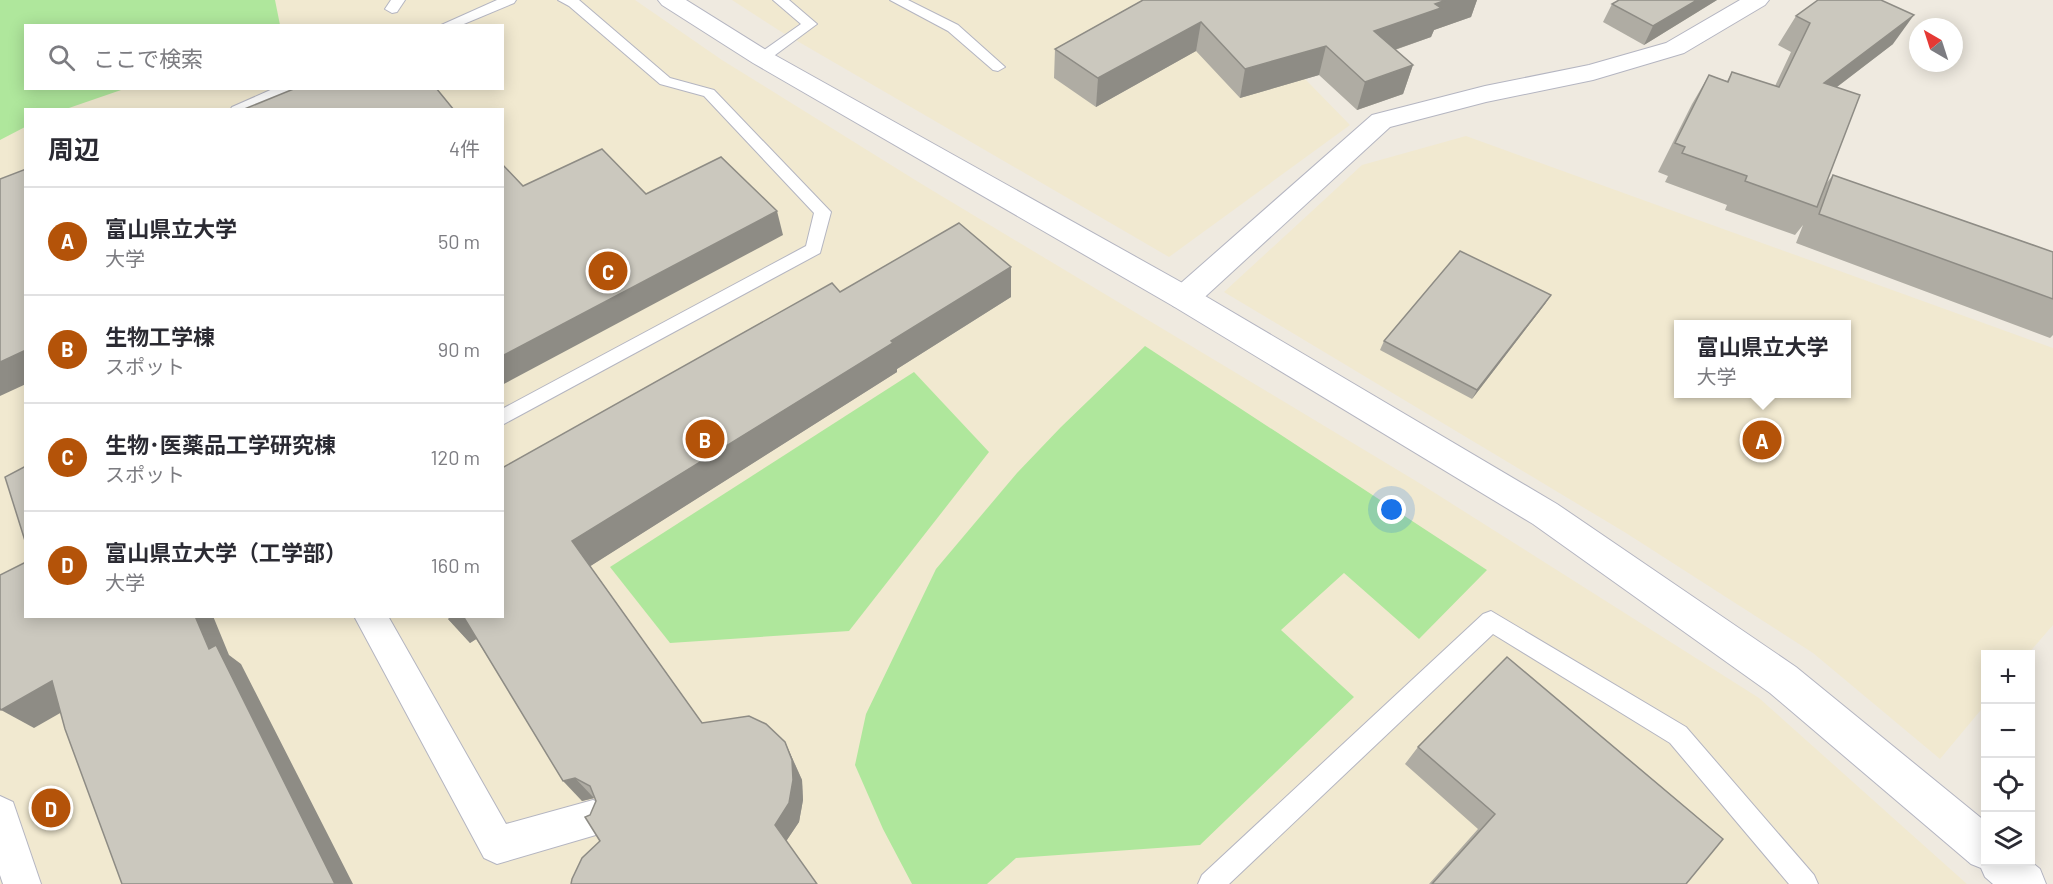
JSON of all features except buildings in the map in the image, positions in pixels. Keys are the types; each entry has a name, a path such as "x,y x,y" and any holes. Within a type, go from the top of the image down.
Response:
{"street":[{"path":"670,0 762,58 1184,298 1545,513 1783,680 1981,845"},
{"path":"1184,298 1381,121 1485,94 1593,72 1675,48 1757,0"},
{"path":"371,618 497,845 593,819"},
{"path":"0,815 22,884"},
{"path":"2005,866 2025,884"}],"lane":[{"path":"451,24 509,0"},
{"path":"504,417 814,249 823,212 709,93 665,81 574,3 565,0"},
{"path":"762,58 810,24 780,0"},
{"path":"897,0 953,28 998,67"},
{"path":"242,108 284,90"},
{"path":"1211,884 1491,621 1678,735 1805,884"}],"shaded area":[{"path":"0,0 635,0 722,60 920,183 1416,481 1759,698 1967,884 0,884"},
{"path":"732,0 1228,0 1350,125 1169,257 780,31"},
{"path":"1466,136 2053,348 2053,625 2031,650 1981,650 1981,710 1940,759 1813,653 1626,533 1224,292 1362,165"}],"green space":[{"path":"0,0 275,0 280,24 24,24 24,90 121,90 69,108 24,108 24,128 0,140"},
{"path":"1145,346 1487,570 1419,639 1344,573 1281,630 1354,697 1200,845 1016,858 987,884 912,884 883,829 855,765 866,714 936,569 1017,473"},
{"path":"914,372 989,452 849,631 670,643 610,567"}],"place":[{"name":"生物･医薬品工学研究棟","path":"608,271"},
{"name":"生物工学棟","path":"705,439"},
{"name":"富山県立大学","path":"1762,440"},
{"name":"富山県立大学（工学部）","path":"51,808"}]}
